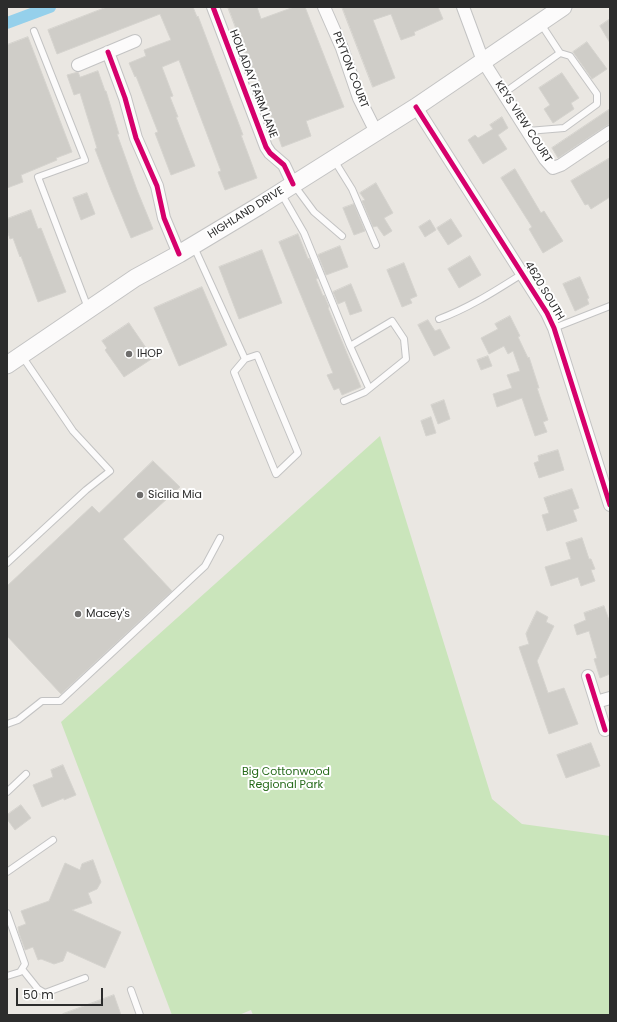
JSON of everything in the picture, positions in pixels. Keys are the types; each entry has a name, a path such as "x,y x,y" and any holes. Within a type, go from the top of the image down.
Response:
{"main road":[{"name":"HIGHLAND DRIVE","path":"7,365 135,278 193,246 416,107 563,7"}],"street":[{"name":"HOLLADAY FARM LANE","path":"213,7 266,147 270,153 284,164 287,188"},
{"name":"PEYTON COURT","path":"324,7 342,48 359,98 376,132"},
{"name":"KEYS VIEW COURT","path":"462,7 483,61 545,159 553,168 561,165 610,132"},
{"path":"78,65 135,41"},
{"path":"108,52 125,98 136,138 158,186 164,218 179,254"},
{"name":"4620 SOUTH","path":"416,107 522,274 554,328 559,339 610,505"},
{"path":"588,676 606,730"},
{"path":"596,702 610,698"}],"lane":[{"path":"528,131 564,128 597,104 596,94 570,56 560,53 540,22"},
{"path":"34,31 84,160 38,177 89,309"},
{"path":"504,93 560,53"},
{"path":"333,159 352,189 376,245"},
{"path":"287,188 342,236"},
{"path":"287,188 350,346 369,388"},
{"path":"193,246 245,359"},
{"path":"439,319 454,314 479,301 522,274"},
{"path":"554,328 610,306"},
{"path":"344,401 365,392 406,359 404,339 392,321 350,346"},
{"path":"7,563 86,490 110,471 73,430 21,355"},
{"path":"257,355 298,453 276,474 234,372 245,359 257,355"},
{"path":"7,724 18,720 42,702 60,701 205,566 220,538"},
{"path":"7,792 26,774"},
{"path":"7,872 53,840"},
{"path":"7,913 25,964 20,972 7,976"},
{"path":"22,969 38,989 46,993 85,978"},
{"path":"131,990 140,1015"}],"green space":[{"name":"Big Cottonwood Regional Park","path":"380,436 492,799 522,824 610,836 610,1015 253,1015 251,1010 239,1015 172,1015 61,722"}],"building":[{"path":"107,7 193,7 197,17 198,16 243,135 241,135 257,178 225,190 218,172 221,171 179,60 162,67 173,96 170,97 178,117 176,117 195,166 171,175 155,133 158,132 136,76 135,77 129,63 146,56 144,50 171,40 160,14 57,54 48,30"},
{"path":"228,7 257,7 261,19 294,7 305,7 344,107 306,121 311,136 282,147 256,74 254,75"},
{"path":"342,7 438,7 443,19 414,32 415,35 401,40 391,14 373,20 395,78 373,87"},
{"path":"610,19 610,43 600,26"},
{"path":"28,37 72,152 21,175 23,182 7,188 7,45"},
{"path":"587,42 607,69 592,79 573,52"},
{"path":"98,71 106,91 119,134 117,134 153,229 131,238 95,149 97,148 80,93 74,95 67,75 78,72 80,77"},
{"path":"562,73 579,98 571,103 574,109 553,123 544,109 550,105 539,88"},
{"path":"610,109 610,124 558,158 552,148"},
{"path":"502,117 508,128 498,135 507,149 483,164 468,140 475,135 478,138 493,129 490,125"},
{"path":"610,158 610,197 591,209 588,204 585,205 571,181"},
{"path":"515,169 541,213 544,211 563,241 543,253 529,229 532,227 501,178"},
{"path":"376,183 393,213 384,218 392,231 384,236 377,226 373,227 362,201 365,200 360,193"},
{"path":"87,193 95,214 81,220 73,198"},
{"path":"354,204 365,231 354,235 343,208"},
{"path":"31,210 38,229 41,228 66,292 38,302 21,256 20,257 13,238 10,239 7,230 7,219"},
{"path":"451,219 462,236 448,245 437,228"},
{"path":"430,220 436,230 425,237 419,227"},
{"path":"298,234 308,259 309,258 318,278 316,279 329,307 328,308 361,387 342,395 339,388 334,390 327,375 333,373 279,242"},
{"path":"340,246 348,267 326,275 318,255"},
{"path":"262,250 282,303 239,319 219,267"},
{"path":"470,256 481,275 459,288 448,269"},
{"path":"404,263 417,296 410,299 412,303 402,307 387,270"},
{"path":"580,277 589,298 587,299 589,304 575,311 563,284"},
{"path":"351,284 362,311 350,315 345,301 338,304 333,292"},
{"path":"202,287 227,345 179,366 154,308"},
{"path":"510,316 520,336 518,337 528,358 529,357 539,388 537,388 548,420 543,422 547,432 535,436 522,398 497,407 493,394 512,388 507,375 520,371 513,351 508,354 504,346 489,354 481,338 498,329 495,324"},
{"path":"428,320 435,331 440,329 450,348 434,356 418,325"},
{"name":"IHOP","path":"129,323 153,358 124,377 105,350 107,348 102,341"},
{"path":"488,356 492,366 481,370 477,360"},
{"path":"444,400 450,419 438,424 431,405"},
{"path":"431,417 436,433 426,436 421,421"},
{"path":"558,450 564,470 539,478 534,463 539,461 538,456"},
{"name":"Macey's","path":"153,461 180,487 123,539 172,591 61,694 7,636 7,586 92,506 99,513"},
{"path":"572,489 579,508 573,510 577,521 547,531 542,515 549,513 544,498"},
{"path":"582,538 589,559 591,559 595,569 591,570 595,581 581,586 578,577 551,586 545,567 571,559 566,543"},
{"path":"604,606 610,623 610,674 600,678 594,659 597,658 589,631 577,635 574,625 586,620 584,613"},
{"path":"537,611 548,617 546,622 554,626 537,661 548,693 564,688 578,724 549,734 519,647 529,644 526,634"},
{"path":"591,743 600,766 566,778 557,755"},
{"path":"63,765 76,795 42,807 33,785 53,777 51,770"},
{"path":"21,805 31,818 15,830 7,819 7,815"},
{"path":"93,860 101,882 97,889 88,893 92,903 72,910 121,932 105,968 67,951 63,961 54,964 41,959 38,960 33,947 25,950 19,933 18,927 26,924 21,911 49,901 65,863 80,870 82,864"},
{"path":"114,995 121,1015 63,1014"}],"waterway":[{"path":"7,23 50,7"}],"cycle path":[{"path":"213,7 266,147 270,153 284,165 293,184"},
{"path":"108,52 125,98 136,138 157,186 164,218 179,254"},
{"path":"416,107 547,313 554,328 610,505"},
{"path":"588,676 605,730"}],"place":[{"name":"IHOP","path":"129,354"},
{"name":"Sicilia Mia","path":"140,495"},
{"name":"Macey's","path":"78,614"}]}
